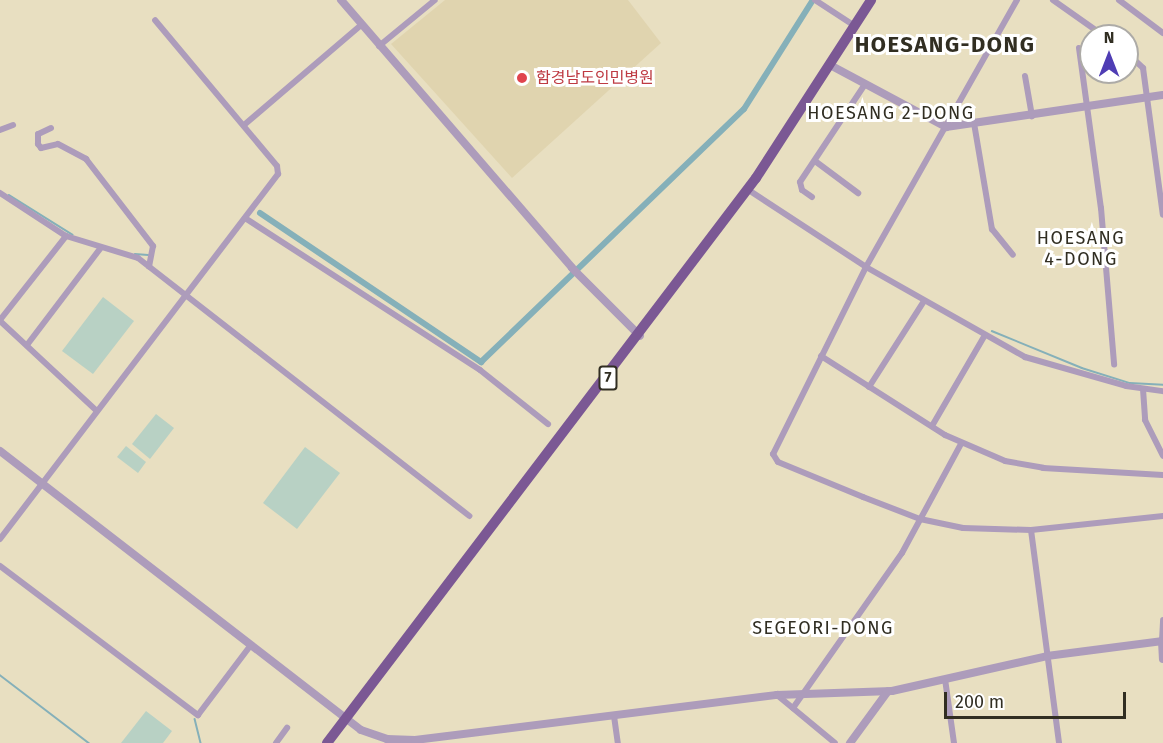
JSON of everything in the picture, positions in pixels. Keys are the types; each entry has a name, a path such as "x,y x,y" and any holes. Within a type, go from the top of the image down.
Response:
{"highway":[{"name":"7","path":"327,743 640,336 747,189 871,0"}],"street":[{"path":"341,0 580,277 640,336"},
{"path":"379,46 435,0"},
{"path":"814,0 855,26"},
{"path":"1017,0 866,267 773,457 920,519 963,528 1031,530 1163,516"},
{"path":"1053,0 1087,24"},
{"path":"1119,0 1163,33"},
{"path":"0,539 186,297 279,170 155,20"},
{"path":"244,125 361,25"},
{"path":"1139,64 1143,68 1148,98 1163,215"},
{"path":"830,65 946,127 1163,95"},
{"path":"1025,76 1032,116"},
{"path":"812,197 802,190 800,182 865,84"},
{"path":"1085,84 1114,364"},
{"path":"974,123 992,229 1013,255"},
{"path":"0,130 13,125"},
{"path":"51,128 38,134 38,144 41,148 58,144 86,159 153,246 149,267"},
{"path":"815,161 858,194"},
{"path":"747,189 866,267 1025,357 1143,389 1163,391"},
{"path":"0,193 66,236 100,249 138,258 470,516"},
{"path":"245,218 480,370 548,424"},
{"path":"66,236 0,321 97,411"},
{"path":"27,345 100,249"},
{"path":"870,387 924,301"},
{"path":"932,426 984,335"},
{"path":"822,356 961,444 1034,467 1163,475"},
{"path":"1143,389 1143,415 1163,456"},
{"path":"793,708 920,519 961,444"},
{"path":"0,452 345,719 372,735 407,740 777,695 888,691 1047,656 1162,641"},
{"path":"1031,530 1059,743"},
{"path":"0,566 198,715 251,645"},
{"path":"1163,620 1163,659"},
{"path":"945,679 954,743"},
{"path":"850,743 888,691"},
{"path":"777,695 835,743"},
{"path":"614,716 618,743"},
{"path":"276,743 287,728"}],"shaded area":[{"name":"함경남도인민병원","path":"445,0 628,0 661,43 512,178 391,44"}],"green space":[{"path":"103,297 134,321 93,374 62,351"},
{"path":"156,414 174,428 150,459 132,444"},
{"path":"126,446 146,462 138,473 117,457"},
{"path":"305,447 340,473 297,529 263,503"},
{"path":"146,711 172,731 163,743 121,743"}],"waterway":[{"path":"260,213 481,362 744,109 813,0"},
{"path":"9,195 73,235"},
{"path":"135,254 148,255"},
{"path":"992,331 1082,368 1130,383 1163,385"},
{"path":"0,675 89,743"},
{"path":"195,719 201,743"}],"place":[{"name":"함경남도인민병원","path":"522,78"}],"district":[{"name":"HOESANG-DONG","path":"945,45"},
{"name":"HOESANG 2-DONG","path":"891,113"},
{"name":"HOESANG 4-DONG","path":"1081,249"},
{"name":"SEGEORI-DONG","path":"823,628"}]}
